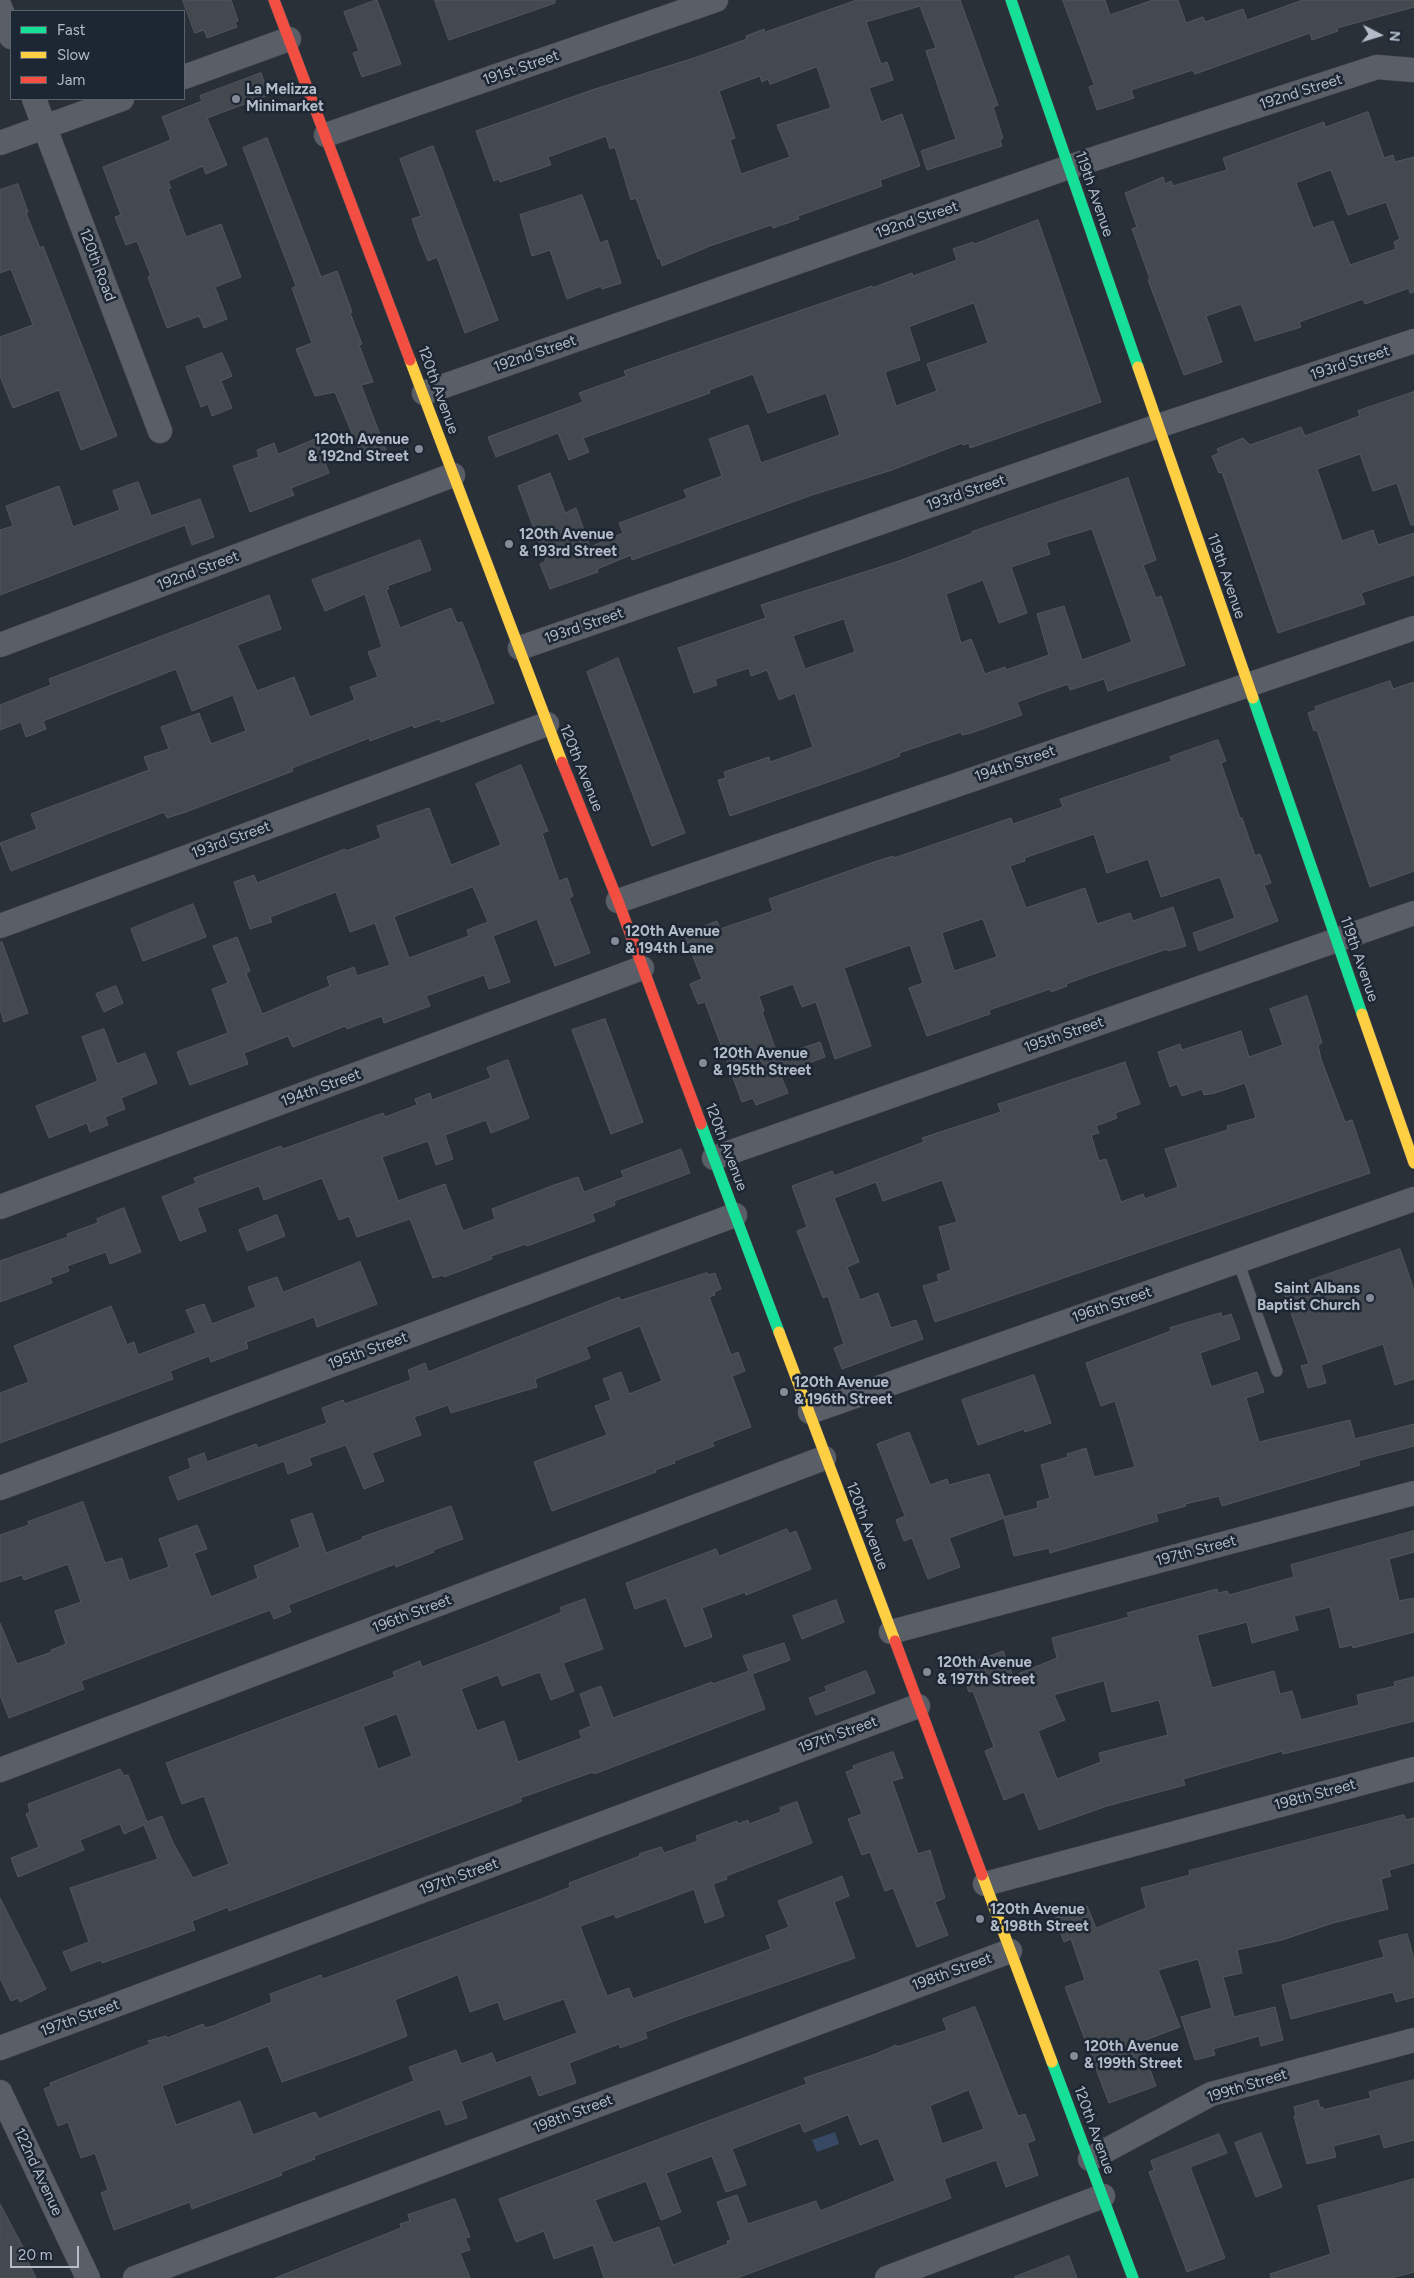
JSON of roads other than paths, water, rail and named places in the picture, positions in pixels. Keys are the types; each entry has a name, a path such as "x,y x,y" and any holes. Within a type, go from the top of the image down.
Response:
{"street":[{"name":"120th Avenue","path":"274,0 424,392 453,476 520,648 547,724 618,901 810,1412 824,1458 1134,2278"},
{"name":"191st Street","path":"326,135 716,0"},
{"name":"119th Avenue","path":"1011,0 1414,1163"},
{"path":"0,7 10,34"},
{"path":"185,77 289,39"},
{"name":"192nd Street","path":"424,392 1069,168 1377,67 1414,70"},
{"name":"120th Road","path":"34,100 160,431"},
{"path":"0,144 119,100"},
{"name":"193rd Street","path":"520,648 1158,426 1414,341"},
{"name":"192nd Street","path":"0,645 453,476"},
{"name":"194th Street","path":"618,901 1414,628"},
{"name":"193rd Street","path":"0,926 547,724"},
{"name":"195th Street","path":"714,1158 1414,913"},
{"name":"194th Street","path":"0,1207 642,968"},
{"name":"196th Street","path":"810,1412 1414,1199"},
{"name":"195th Street","path":"0,1488 735,1215"},
{"name":"196th Street","path":"0,1770 824,1458"},
{"name":"197th Street","path":"891,1632 1414,1493"},
{"name":"197th Street","path":"0,2048 918,1706"},
{"name":"198th Street","path":"985,1884 1414,1769"},
{"name":"198th Street","path":"135,2278 1010,1951"},
{"name":"199th Street","path":"1090,2159 1211,2094 1414,2040"},
{"name":"122nd Avenue","path":"0,2092 88,2278"},
{"path":"887,2278 1103,2196"}],"lane":[{"path":"1238,1261 1277,1371"}],"water":[{"path":"835,2132 839,2144 817,2152 812,2140"}],"place":[{"name":"La Melizza Minimarket","path":"236,99"},
{"name":"120th Avenue & 192nd Street","path":"419,449"},
{"name":"120th Avenue & 193rd Street","path":"509,544"},
{"name":"120th Avenue & 194th Lane","path":"615,941"},
{"name":"120th Avenue & 195th Street","path":"703,1063"},
{"name":"Saint Albans Baptist Church","path":"1370,1298"},
{"name":"120th Avenue & 196th Street","path":"784,1392"},
{"name":"120th Avenue & 197th Street","path":"927,1672"},
{"name":"120th Avenue & 198th Street","path":"980,1919"},
{"name":"120th Avenue & 199th Street","path":"1074,2056"}]}
